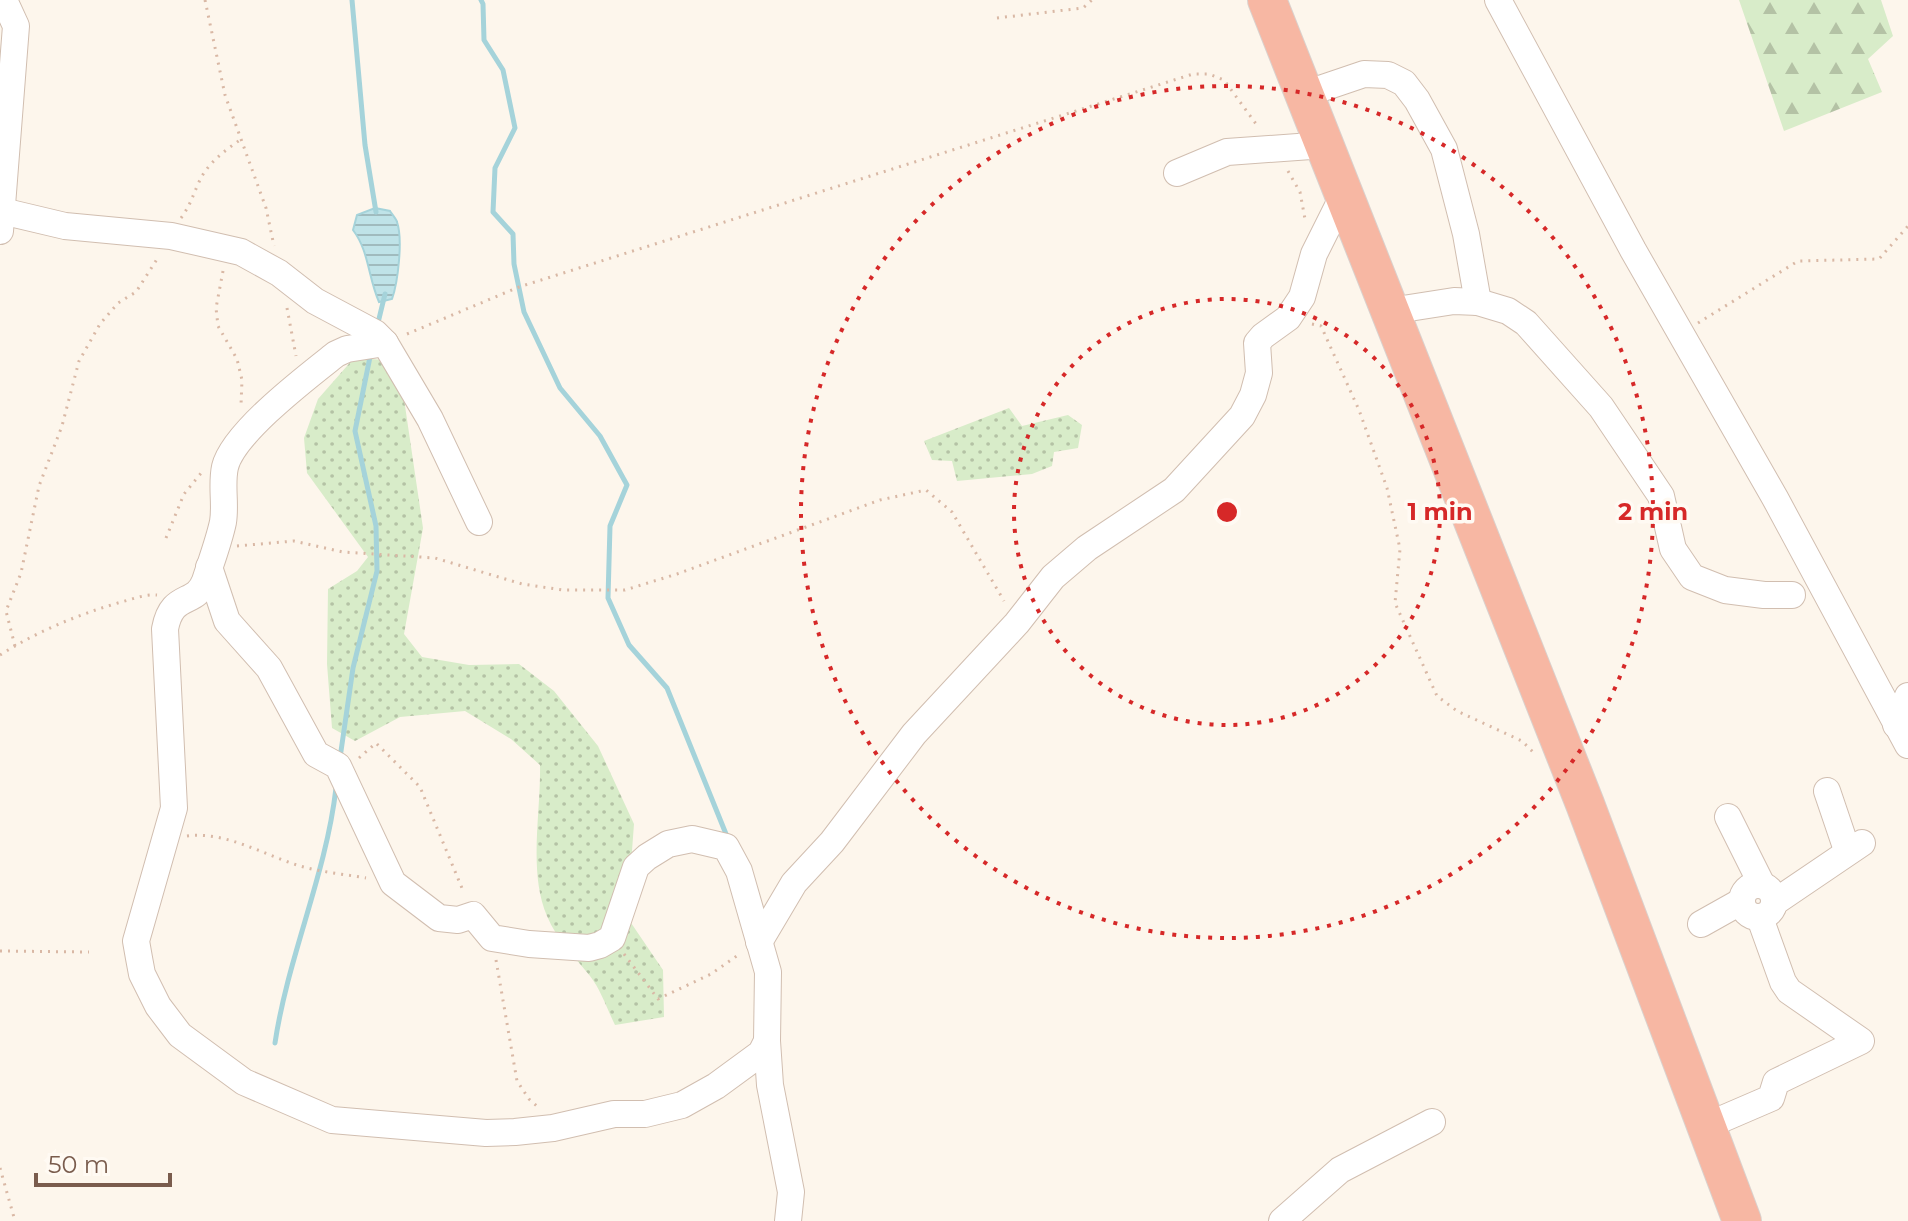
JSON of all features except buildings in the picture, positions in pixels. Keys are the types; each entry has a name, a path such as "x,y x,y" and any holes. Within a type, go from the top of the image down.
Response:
{"highway":[{"path":"1267,0 1585,804 1742,1221"}],"street":[{"path":"4,0 16,26 1,221 171,236 227,248 241,252 279,273 315,301 360,323 385,343 430,419 479,522"},
{"path":"1498,0 1775,498 1902,735"},
{"path":"1305,94 1364,74 1388,75 1404,83 1444,149 1466,234 1478,302"},
{"path":"1177,173 1227,152 1325,145"},
{"path":"759,942 794,883 832,842 914,734 1017,623 1053,577 1087,548 1174,490 1242,416 1253,395 1259,373 1257,343 1288,318 1302,297 1314,254 1344,194"},
{"path":"1390,311 1454,301 1478,302 1500,307 1526,323 1601,407 1661,496 1673,549 1692,577 1725,590 1792,595"},
{"path":"385,343 347,349 336,354 244,435 225,466 223,521 203,585 197,594 175,603 168,614 165,629 174,808 136,941 142,974 158,1006 180,1035 244,1082 332,1120 486,1133 553,1128 614,1114 666,1111 716,1086 761,1053 767,1041"},
{"path":"211,559 227,621 269,668 316,754 338,766 393,883 439,918 458,920 473,915 492,938 589,948 612,938 636,867 668,844 692,839 726,847 739,871 768,972 770,1085 791,1192 788,1221"},
{"path":"1902,735 1908,696"},
{"path":"1701,924 1759,901 1855,847 1827,791"},
{"path":"1706,1126 1771,1098 1776,1082 1861,1041 1789,991 1783,982 1759,901 1728,817"},
{"path":"1282,1221 1340,1170 1432,1122"}],"path":[{"path":"205,0 225,95 266,208 302,383"},
{"path":"997,18 1083,8 1092,0"},
{"path":"385,343 519,287 1193,74 1209,74 1224,80 1275,150 1300,192 1314,254"},
{"path":"15,646 6,611 21,573 39,486 62,426 79,361 111,310 136,292 190,207 200,179 219,156 240,140"},
{"path":"1681,333 1798,261 1879,259 1908,226"},
{"path":"227,248 216,308 218,326 237,359 242,380 239,392 243,412 241,432 244,435"},
{"path":"1288,318 1321,326 1359,410 1387,488 1400,549 1395,603 1437,696 1457,711 1522,741 1543,762"},
{"path":"166,538 184,494 205,469"},
{"path":"211,559 294,541 343,552 435,558 522,584 563,590 625,590 880,500 926,490 952,512 1017,623"},
{"path":"0,655 50,626 150,594 189,597"},
{"path":"342,775 376,743 420,787 473,915"},
{"path":"166,839 197,835 233,841 299,865 393,883"},
{"path":"492,938 517,1081 529,1099 541,1109"},
{"path":"612,938 658,999 711,974 759,942"},
{"path":"0,951 89,952"},
{"path":"0,1168 15,1221"}],"green space":[{"path":"1739,0 1881,0 1893,36 1868,59 1882,92 1784,131"},
{"path":"354,358 386,360 404,399 423,528 404,634 422,657 469,665 519,664 554,691 598,746 634,824 627,917 663,970 664,1017 615,1025 594,981 551,925 538,881 540,765 511,739 465,711 400,717 355,741 332,728 327,664 328,589 357,571 368,557 307,473 304,438 318,399"},
{"path":"1009,408 1022,426 1068,415 1082,425 1078,448 1054,452 1052,466 1032,474 957,481 952,461 932,460 924,441"}],"water":[{"path":"375,208 390,211 397,221 400,239 392,299 379,302 362,247 353,230 357,215"}],"waterway":[{"path":"352,0 365,145 376,212"},
{"path":"481,0 484,40 503,70 515,128 495,168 493,212 513,234 514,264 524,312 560,388 600,436 627,485 610,526 608,598 629,645 667,688 726,834"},
{"path":"377,327 385,294"},
{"path":"340,758 353,668 377,571 376,526 355,431 371,352"},
{"path":"275,1043 324,852 336,788"}]}
